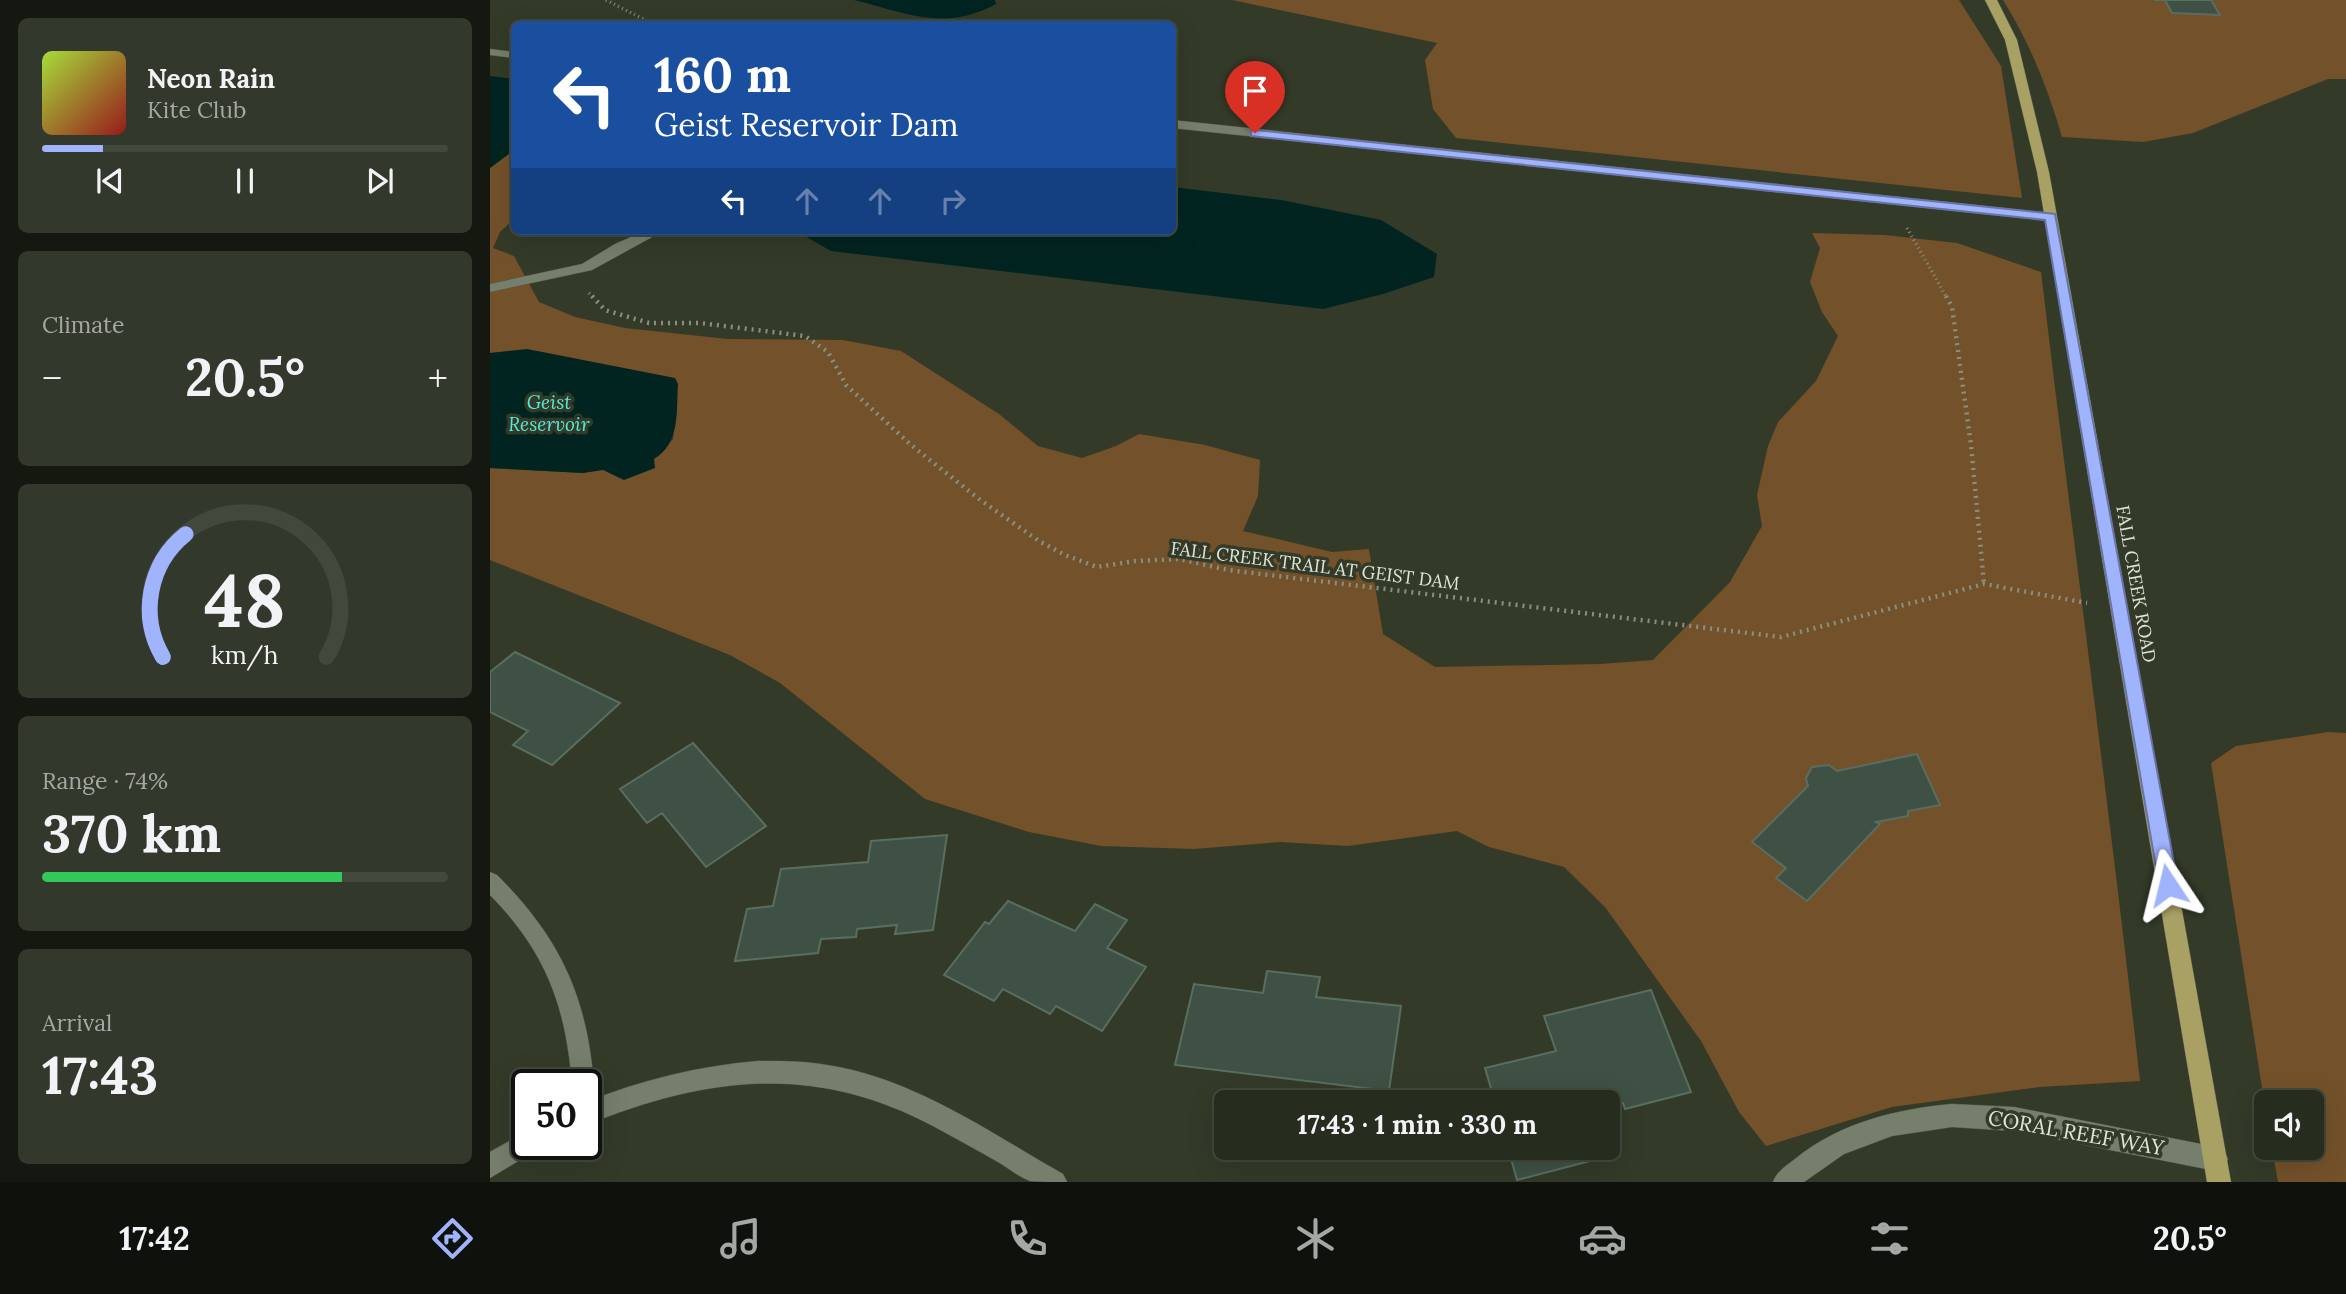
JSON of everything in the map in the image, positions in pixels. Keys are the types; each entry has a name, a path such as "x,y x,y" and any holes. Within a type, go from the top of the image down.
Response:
{"main road":[{"name":"FALL CREEK ROAD","path":"1991,0 2011,40 2043,172 2218,1171"}],"street":[{"path":"490,52 511,55"},
{"path":"1176,124 2050,217"},
{"path":"490,288 587,267 620,247 647,235"},
{"path":"490,881 518,906 540,936 558,968 572,1007 582,1069"},
{"path":"602,1107 670,1084 698,1079 780,1072 833,1078 858,1083 927,1110 1055,1182"},
{"name":"CORAL REEF WAY","path":"1785,1182 1800,1168 1841,1142 1886,1125 1935,1115 1986,1115 2014,1119 2218,1171"},
{"path":"490,1166 511,1153"}],"path":[{"path":"607,0 647,21"},
{"path":"1890,200 1952,307 1971,445 1984,584"},
{"name":"FALL CREEK TRAIL AT GEIST DAM","path":"587,267 585,289 606,310 649,323 700,323 804,336 828,352 846,385 911,445 1039,541 1097,567 1135,561 1178,559 1228,570 1781,637 1984,584 2119,609"}],"shaded area":[{"path":"1232,0 1959,0 2001,66 2022,198 1456,138 1433,109 1425,60 1437,43"},
{"path":"2003,0 2346,0 2346,79 2328,79 2193,133 2143,142 2062,137 2037,67"},
{"path":"511,152 511,222 500,232 493,248 514,256 539,302 575,317 625,328 728,339 843,340 901,351 999,414 1038,446 1082,458 1116,446 1139,434 1205,445 1260,460 1258,496 1243,531 1332,552 1369,549 1383,634 1435,667 1600,664 1653,660 1730,582 1762,526 1757,495 1768,446 1778,422 1816,381 1838,336 1822,312 1810,282 1820,248 1812,233 1885,235 1957,243 2041,272 2140,1081 2040,1087 1892,1107 1766,1146 1739,1112 1701,1041 1605,907 1564,867 1489,847 1457,831 1348,846 1280,842 1194,849 1101,846 1029,832 925,799 780,683 730,655 490,560 490,468 583,473 654,459 673,439 676,410 527,350 490,353 490,168"},
{"path":"2328,732 2346,733 2346,1182 2278,1182 2274,1160 2324,1160 2324,1090 2262,1090 2211,763 2236,746"}],"water":[{"path":"854,0 995,0 996,4 959,17 942,18 909,14"},
{"path":"490,76 511,79 511,152 490,168"},
{"path":"1176,187 1281,200 1381,220 1437,254 1434,277 1383,294 1323,309 831,251 803,235 1176,235"},
{"name":"Geist Reservoir","path":"527,349 675,378 678,384 677,415 673,435 663,452 654,459 655,468 624,480 603,470 583,473 490,468 490,353"}],"building":[{"path":"2165,0 2211,0 2220,15 2172,13"},
{"path":"515,652 620,703 552,765 513,745 528,731 490,712 490,672"},
{"path":"693,743 766,826 706,867 662,813 647,823 620,789"},
{"path":"1917,754 1940,805 1908,811 1908,816 1876,822 1880,824 1807,901 1776,878 1786,868 1752,842 1808,786 1806,778 1812,767 1829,765 1837,771"},
{"path":"947,835 933,930 895,934 897,925 857,929 856,937 821,939 818,953 735,961 747,909 773,906 781,869 868,862 871,841"},
{"path":"1008,901 1075,931 1095,904 1127,920 1107,948 1146,967 1102,1031 1056,1006 1050,1014 1003,989 994,1001 944,975 985,922 989,924"},
{"path":"1267,971 1320,977 1316,997 1401,1006 1389,1090 1175,1065 1194,984 1263,993"},
{"path":"1651,990 1691,1092 1625,1109 1623,1103 1620,1104 1620,1090 1491,1090 1485,1068 1556,1051 1544,1016"},
{"path":"1511,1160 1590,1161 1517,1180"}],"route":[{"path":"1255,133 2050,217 2168,885"}]}
